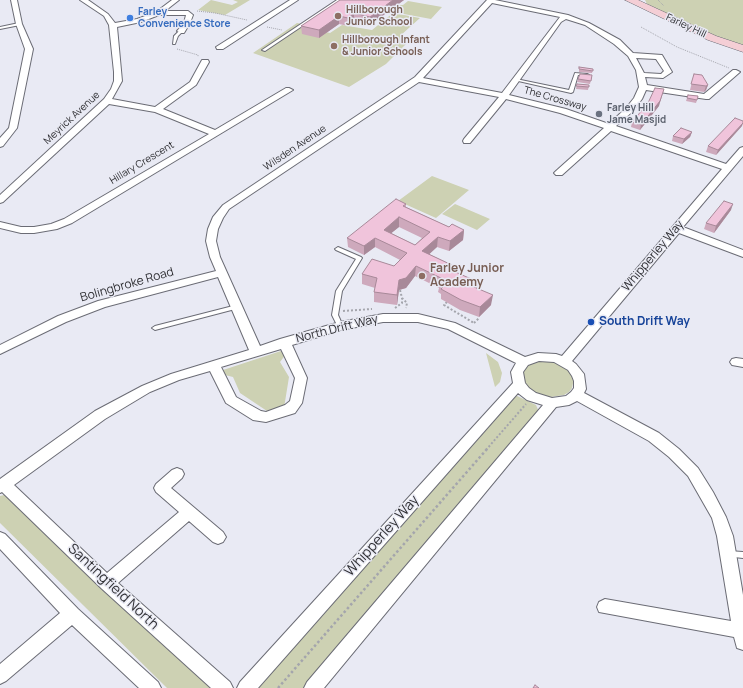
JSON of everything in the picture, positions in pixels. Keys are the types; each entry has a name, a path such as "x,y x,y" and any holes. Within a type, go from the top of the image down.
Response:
{"main road":[{"name":"Farley Hill","path":"630,0 712,38 743,48"}],"street":[{"path":"0,144 14,128 29,49 19,24 14,0"},
{"path":"83,0 106,15 113,25 139,21 158,13 176,0"},
{"path":"220,47 295,0"},
{"path":"490,0 534,8 566,16 587,24 609,36 631,55 642,76 642,87 638,99 629,110 559,172"},
{"name":"Wilsden Avenue","path":"256,352 215,257 212,241 213,229 218,217 226,207 418,79 490,0"},
{"path":"158,13 188,13 190,15 187,23 181,31"},
{"path":"467,141 504,96 559,21 566,16"},
{"name":"Meyrick Avenue","path":"0,200 107,101 115,89 118,81 113,25"},
{"path":"631,55 659,57 668,72 663,76 642,76"},
{"path":"157,110 192,83 205,62"},
{"path":"642,87 706,97 736,72"},
{"name":"The Crossway","path":"418,79 504,96 563,112 728,168"},
{"name":"Hillary Crescent","path":"0,225 21,230 34,230 53,227 68,220 288,90"},
{"path":"107,101 157,110 214,133"},
{"name":"Whipperley Way","path":"564,362 743,150"},
{"path":"676,228 743,254"},
{"name":"Bolingbroke Road","path":"0,350 62,319 102,304 222,273"},
{"name":"North Drift Way","path":"2,486 100,415 146,389 175,377 284,342 340,326 383,318 409,316 451,326 524,362"},
{"name":"North Drift Way","path":"214,365 231,400 258,416 266,417 290,409 296,403 301,378 284,342"},
{"path":"547,357 564,362 572,367 578,374 580,389 576,395 565,401 552,403 532,397 524,392 519,384 517,372 524,362 530,359 547,357"},
{"name":"Whipperley Way","path":"246,688 519,384"},
{"path":"576,395 654,437 674,453 693,472 719,517 725,536 742,634 605,607"},
{"path":"312,688 552,403"},
{"path":"177,474 161,488 218,537"},
{"name":"Santingfield North","path":"2,486 224,688"},
{"path":"108,583 189,512"},
{"path":"0,539 72,614 152,688"},
{"path":"0,675 72,614"}],"lane":[{"path":"264,50 339,0"},
{"path":"0,28 19,24"},
{"path":"174,43 176,36 181,31"},
{"path":"516,80 571,92 576,74 591,76"},
{"path":"574,84 581,85"},
{"path":"338,248 359,258 339,290 336,312 340,326"},
{"path":"155,328 237,307"},
{"path":"728,554 743,555"}],"path":[{"path":"194,11 215,13 291,32"},
{"path":"641,27 677,47 725,66 736,72"},
{"path":"174,43 178,50 198,55 199,60 205,62"},
{"path":"388,308 394,308 400,305 402,298 400,290"},
{"path":"402,298 407,302 409,316"},
{"path":"447,302 444,305 474,323"},
{"path":"336,312 376,309"},
{"path":"278,688 532,397"}],"green space":[{"path":"211,0 232,5 238,2 233,0 250,0 225,15 198,10"},
{"path":"645,0 743,0 743,47 714,37 647,4"},
{"path":"408,1 442,7 431,19 393,12 400,5 403,5"},
{"name":"Hillborough Infant & Junior Schools","path":"393,13 420,18 400,36 411,39 386,64 349,87 253,53 297,23 312,26 310,28 330,33 342,25 372,30"},
{"path":"432,176 469,190 436,218 398,201"},
{"path":"455,204 490,219 477,230 442,214"},
{"path":"284,350 286,354 280,362 289,377 284,408 270,413 240,393 233,377 221,374 220,371"},
{"path":"486,353 498,362 502,373 500,382 495,387"},
{"path":"544,358 564,364 574,378 572,388 569,392 564,395 551,397 536,394 526,386 521,371 527,363"},
{"path":"515,395 536,405 539,412 305,688 252,688"},
{"path":"10,495 212,688 167,688 0,523 0,496"}],"building":[{"path":"340,0 393,0 370,17 354,13 348,18 339,16 319,30 301,26"},
{"path":"579,67 593,69 593,71 579,69"},
{"path":"580,74 592,75 591,81 578,79"},
{"path":"694,74 702,75 708,85 691,84"},
{"path":"577,84 589,85 589,87 576,86"},
{"path":"655,88 664,89 660,101 641,125 632,122 648,103"},
{"path":"688,95 698,96 697,100 687,98"},
{"path":"735,118 743,121 743,123 718,150 708,146"},
{"path":"681,128 692,132 684,139 673,136"},
{"path":"396,199 406,204 403,206 449,227 452,224 464,230 450,241 438,237 422,251 454,266 451,270 478,282 474,287 493,295 480,307 461,300 441,289 445,285 439,282 443,279 416,266 406,278 399,280 397,295 374,292 377,278 362,274 372,259 394,266 407,253 375,238 364,246 347,238","holes":["399,217 430,232 415,245 384,230"]},
{"path":"724,201 733,204 716,226 706,223"}],"place":[{"name":"Hillborough Junior School","path":"338,16"},
{"name":"Farley Convenience Store","path":"130,18"},
{"name":"Hillborough Infant & Junior Schools","path":"334,46"},
{"name":"Farley Hill Jame Masjid","path":"599,114"},
{"name":"Farley Junior Academy","path":"422,276"},
{"name":"South Drift Way","path":"591,322"}]}
